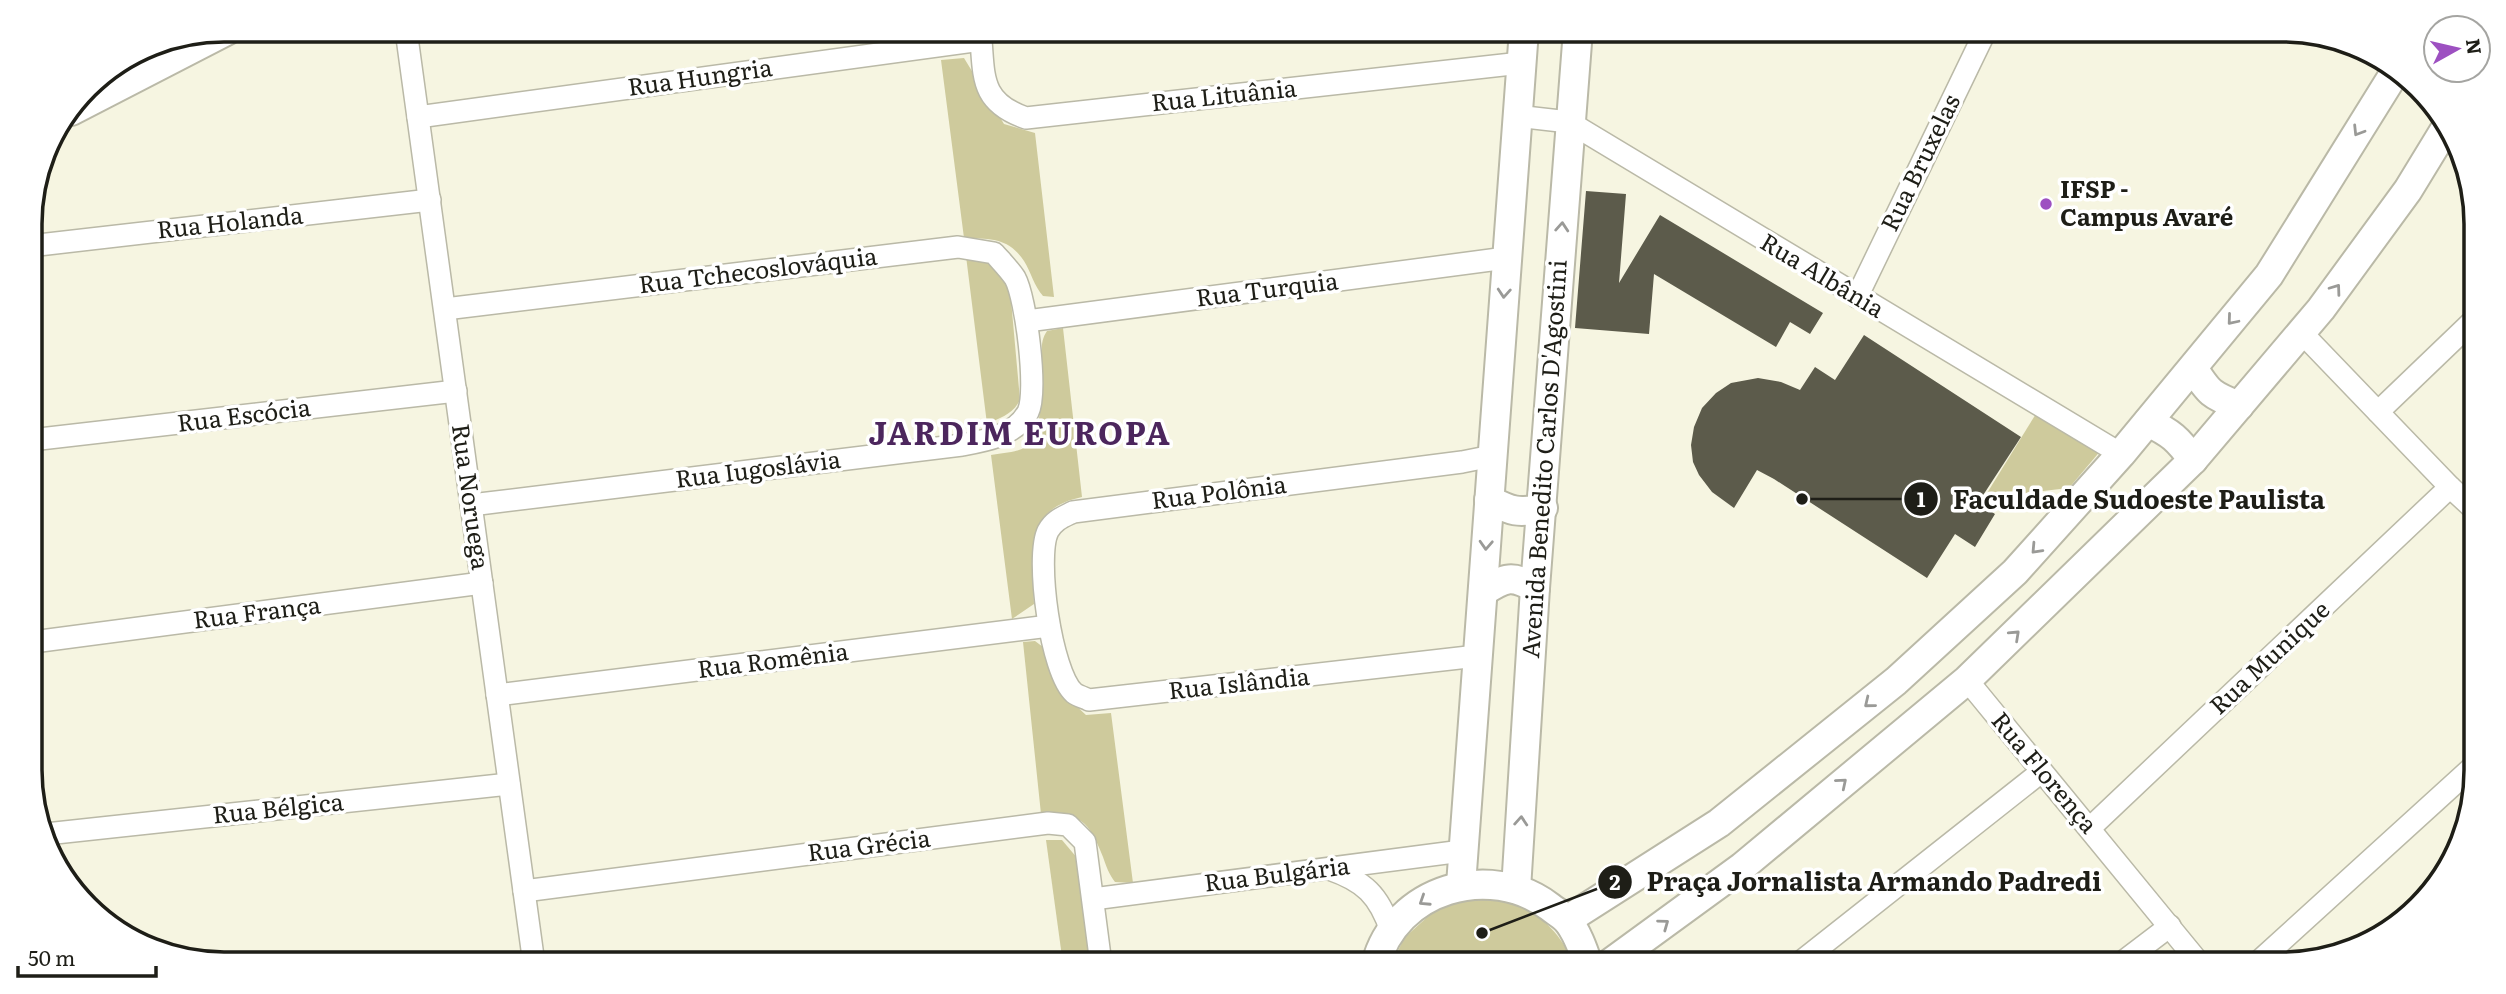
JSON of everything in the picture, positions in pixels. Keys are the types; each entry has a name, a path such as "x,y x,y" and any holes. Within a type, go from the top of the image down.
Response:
{"main road":[{"path":"1461,885 1523,42"},
{"name":"Avenida Benedito Carlos D'Agostini","path":"1516,889 1535,588 1577,42"},
{"path":"117,77 195,44"},
{"path":"1567,920 1719,823 1896,681 2015,572 2121,454 2269,275 2392,79"},
{"path":"1642,952 1967,680 2193,460 2321,309 2408,190 2441,136"},
{"path":"2193,368 2216,397 2239,406"},
{"path":"2148,422 2169,432 2193,460"},
{"path":"1489,500 1510,511 1525,512 1543,508"},
{"path":"1484,591 1503,579 1519,579 1535,588"},
{"path":"1896,681 1904,684 1913,694 1917,706 1917,720"},
{"path":"1381,952 1391,931 1410,910 1434,894 1461,885 1489,884 1516,889 1541,900 1567,920 1584,952"}],"street":[{"name":"Rua Noruega","path":"408,42 532,952"},
{"name":"Rua Hungria","path":"418,117 932,42"},
{"name":"Rua Lituânia","path":"981,42 986,83 996,103 1026,118 1521,63"},
{"name":"Rua Bruxelas","path":"1857,297 1980,42"},
{"name":"Rua Albânia","path":"1517,116 1569,122 2121,454"},
{"name":"Rua Holanda","path":"42,245 430,200"},
{"name":"Rua Tchecoslováquia","path":"445,309 958,247 993,253 1014,277 1027,321"},
{"name":"Rua Turquia","path":"1027,321 1506,258"},
{"name":"Rua Iugoslávia","path":"471,505 998,439 1027,413 1031,399 1027,321"},
{"path":"2378,412 2464,330"},
{"path":"2300,331 2464,499"},
{"name":"Rua Escócia","path":"42,439 456,391"},
{"name":"Rua Polônia","path":"1049,626 1044,553 1047,533 1058,519 1073,512 1492,456"},
{"name":"Rua Munique","path":"2090,828 2450,487"},
{"name":"Rua França","path":"42,641 482,583"},
{"name":"Rua Islândia","path":"1049,626 1053,648 1067,681 1074,693 1089,700 1477,656"},
{"name":"Rua Romênia","path":"497,695 1049,626"},
{"name":"Rua Florença","path":"1967,680 2190,952"},
{"path":"1813,952 2041,772"},
{"path":"2269,952 2464,775"},
{"name":"Rua Bélgica","path":"54,833 509,784"},
{"name":"Rua Grécia","path":"524,891 1048,823 1068,825 1085,842 1100,952"},
{"name":"Rua Bulgária","path":"1093,898 1462,851"},
{"path":"1327,868 1350,876 1373,894 1384,911 1391,931"},
{"path":"2135,952 2169,926"}],"shaded area":[{"path":"964,58 1004,124 1035,133 1054,297 1043,296 1024,261 1012,247 998,241 964,238 941,60"},
{"path":"966,256 989,263 1010,289 1020,400 1010,412 987,424"},
{"path":"1063,328 1082,497 1062,503 1049,512 1040,524 1033,552 1034,604 1012,619 991,455 1019,450 1032,440 1039,420 1043,339 1047,331"},
{"path":"2039,409 2102,449 2069,488 1984,498"},
{"path":"1035,641 1043,647 1073,703 1086,715 1111,713 1133,883 1115,882 1093,834 1081,821 1065,815 1041,814 1023,642"},
{"path":"1046,840 1062,840 1083,865 1093,952 1061,952"},
{"path":"1465,900 1510,902 1533,913 1544,922 1562,941 1568,952 1398,952 1404,938 1433,912"}],"building":[{"path":"1586,191 1626,194 1619,283 1660,215 1823,313 1810,334 1790,322 1776,347 1654,274 1649,334 1575,328"},
{"path":"1864,335 2021,437 1978,503 1995,514 1975,547 1955,534 1927,578 1757,470 1734,508 1712,492 1693,462 1691,445 1694,427 1702,408 1716,393 1731,383 1758,378 1781,382 1800,390 1815,367 1835,380"}],"place":[{"name":"IFSP - Campus Avaré","path":"2046,204"},
{"name":"Faculdade Sudoeste Paulista","path":"1802,499"},
{"name":"Praça Jornalista Armando Padredi","path":"1482,933"}],"district":[{"name":"JARDIM EUROPA","path":"1020,434"}]}
